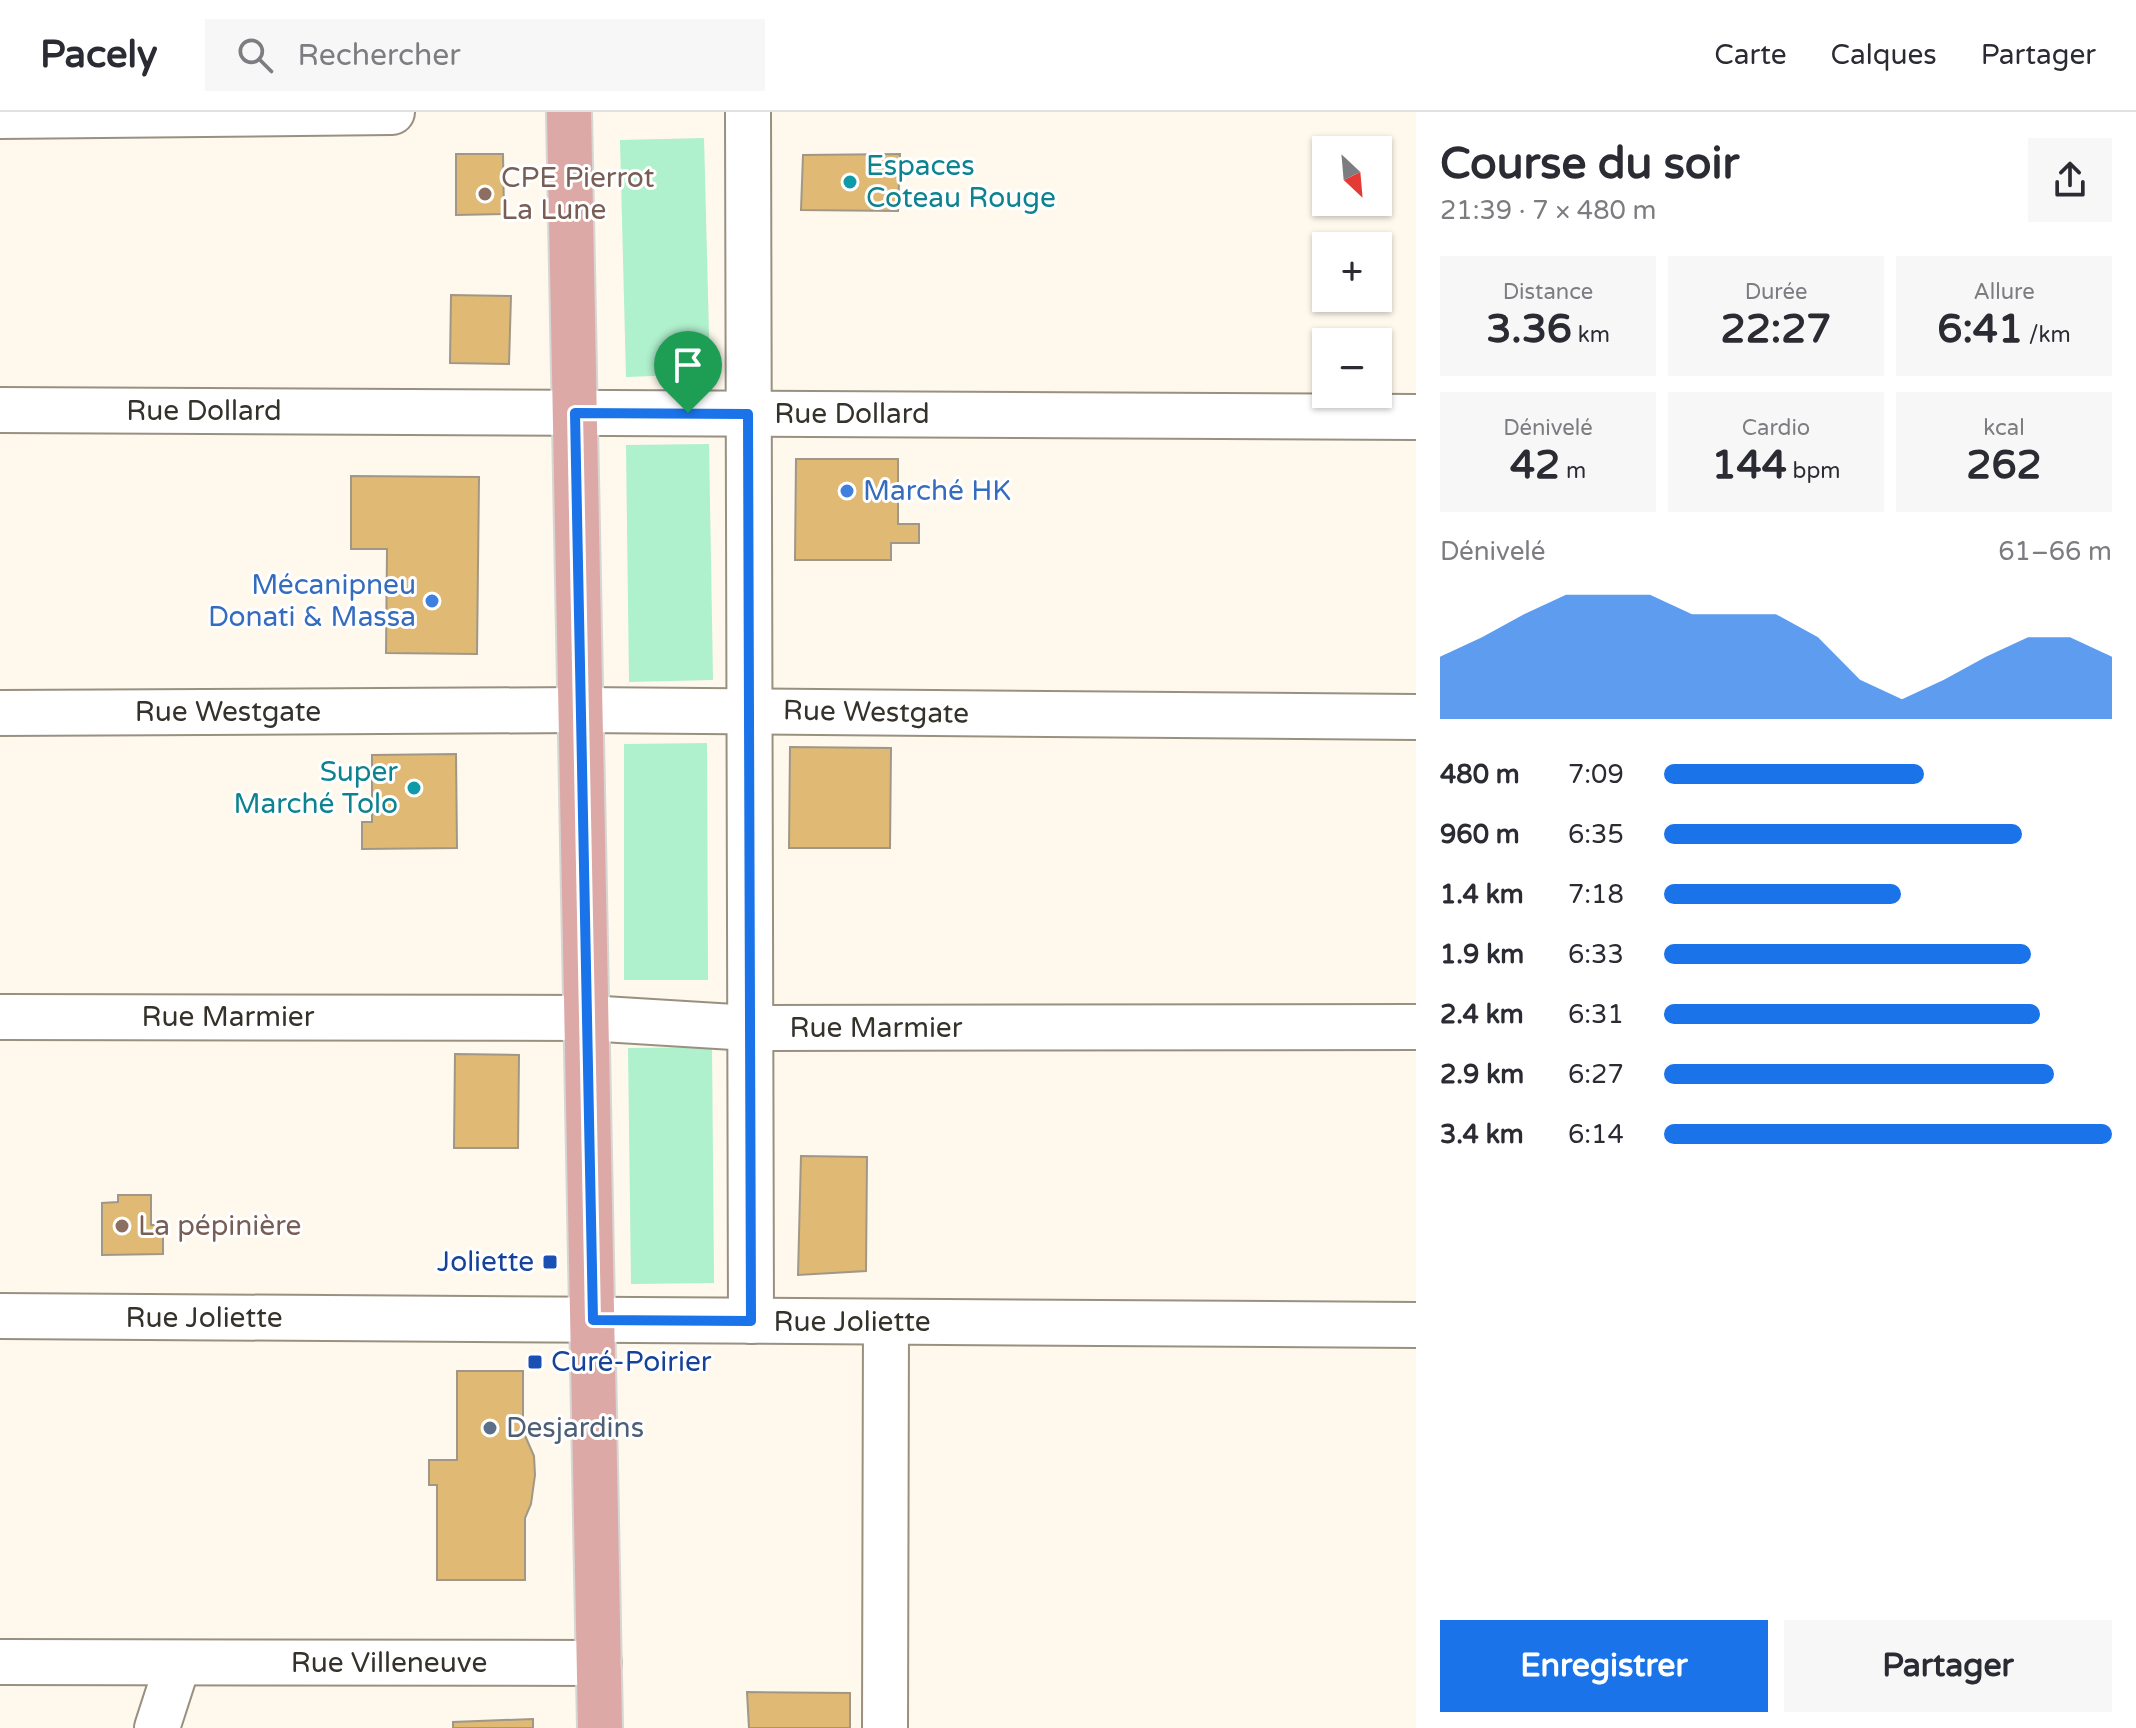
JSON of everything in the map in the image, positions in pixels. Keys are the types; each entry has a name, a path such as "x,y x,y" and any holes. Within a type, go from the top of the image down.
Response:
{"main road":[{"path":"569,112 600,1728"}],"street":[{"path":"0,116 392,112"},
{"path":"748,112 751,1321"},
{"name":"Rue Dollard","path":"0,410 1416,417"},
{"name":"Rue Westgate","path":"0,713 581,710 1416,717"},
{"name":"Rue Marmier","path":"0,1017 587,1018 750,1028 1416,1027"},
{"name":"Rue Joliette","path":"0,1316 1416,1325"},
{"path":"885,1728 886,1322"},
{"name":"Rue Villeneuve","path":"0,1662 599,1663"},
{"path":"157,1728 178,1663"}],"green space":[{"path":"704,138 710,374 626,377 620,140"},
{"path":"709,444 713,680 629,682 626,445"},
{"path":"707,743 708,980 624,980 624,744"},
{"path":"712,1047 714,1283 631,1284 628,1048"}],"building":[{"path":"456,154 503,154 504,214 456,215"},
{"name":"Espaces Coteau Rouge","path":"900,154 898,211 801,210 803,155"},
{"path":"451,295 511,296 509,364 450,363"},
{"name":"Marché HK","path":"796,459 898,459 898,524 919,524 919,543 891,543 891,560 795,560"},
{"name":"Mécanipneu Donati & Massa","path":"351,476 479,477 477,654 386,653 387,549 351,549"},
{"path":"790,747 891,748 890,848 789,848"},
{"name":"Super Marché Tolo","path":"456,754 457,848 362,849 362,822 372,822 372,755"},
{"path":"455,1054 519,1055 518,1148 454,1148"},
{"path":"801,1156 867,1157 866,1271 798,1275"},
{"path":"118,1195 151,1195 151,1225 163,1225 163,1254 102,1255 102,1203 118,1202"},
{"path":"457,1371 523,1371 523,1431 534,1456 535,1475 531,1504 525,1518 525,1580 437,1580 437,1485 429,1485 429,1460 457,1460"},
{"path":"747,1692 850,1693 850,1728 749,1728"},
{"path":"533,1719 533,1728 453,1728 453,1722"}],"place":[{"name":"Espaces Coteau Rouge","path":"850,182"},
{"name":"CPE Pierrot La Lune","path":"485,194"},
{"name":"Marché HK","path":"847,491"},
{"name":"Mécanipneu Donati & Massa","path":"432,601"},
{"name":"Super Marché Tolo","path":"414,788"},
{"name":"La pépinière","path":"122,1226"},
{"name":"Joliette","path":"550,1262"},
{"name":"Curé-Poirier","path":"535,1362"},
{"name":"Desjardins","path":"490,1428"}],"route":[{"path":"575,413 688,413 748,414 751,1321 593,1320 575,413"}]}
